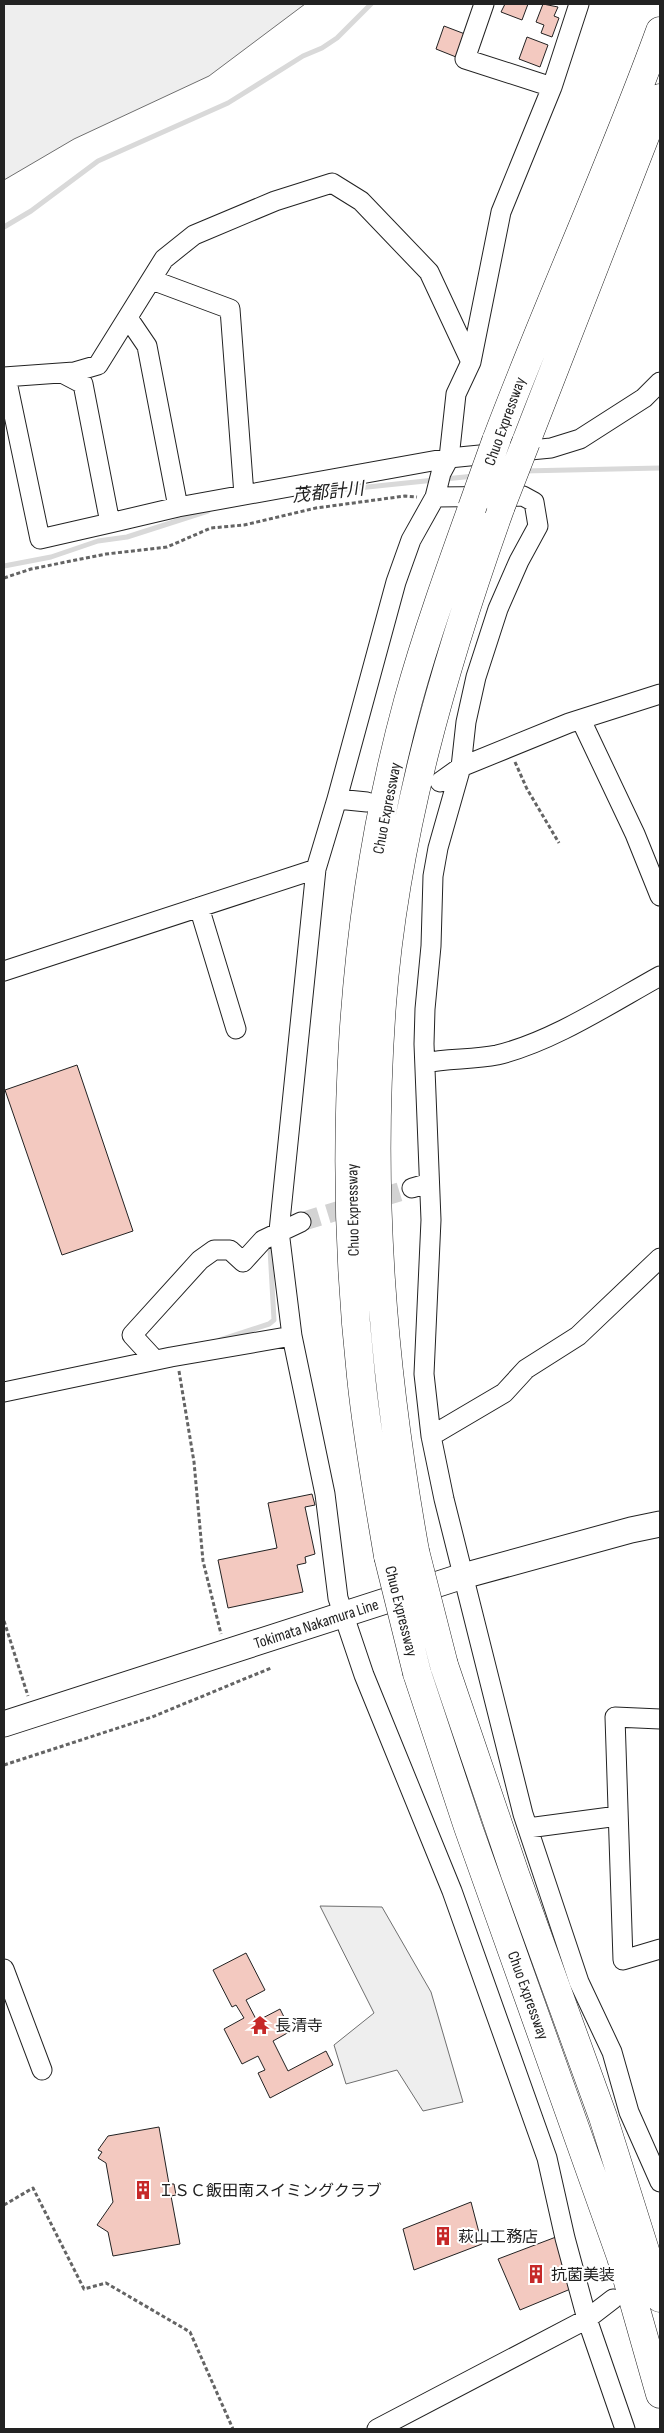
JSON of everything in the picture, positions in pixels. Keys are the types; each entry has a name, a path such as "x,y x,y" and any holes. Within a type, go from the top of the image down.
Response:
{"highway":[{"name":"Chuo Expressway","path":"660,31 634,103 527,360 496,441 440,597 408,702 385,807 368,903 356,999 351,1205 354,1298 362,1387 388,1556 417,1672 468,1827 621,2257 660,2394"},
{"name":"Chuo Expressway","path":"660,98 501,506 466,605 435,708 394,905 382,1002 376,1108 376,1214 380,1295 399,1460 415,1552 444,1665 515,1874 603,2117 660,2298"}],"main road":[{"name":"Tokimata Nakamura Line","path":"4,1724 463,1576 631,1530 660,1524"}],"street":[{"path":"484,4 465,59 552,87"},
{"path":"579,4 552,87 501,212 471,362 456,394 441,479 411,540 396,582 316,869 279,1231 292,1336 325,1494 338,1598 364,1675 452,1891 547,2158 588,2319 625,2429"},
{"path":"471,362 429,272 361,201 332,183 275,201 194,235 164,259 98,366 74,372 5,377 40,539 178,507 244,494 441,479 580,439 644,398 660,382"},
{"path":"152,280 230,310 244,494"},
{"path":"128,318 147,346 178,507"},
{"path":"62,373 83,384 110,523"},
{"path":"441,479 523,496 534,502 538,526 519,561 498,610 479,668 466,722 461,767 438,848 433,876 431,946 424,1009 425,1063 421,1186 431,1220 424,1374 431,1436 463,1576 528,1828 579,1982 612,2052 629,2112 660,2182"},
{"path":"440,782 461,767 581,720 660,694"},
{"path":"581,720 635,834 660,896"},
{"path":"337,799 367,802"},
{"path":"4,971 316,869"},
{"path":"199,907 236,1029"},
{"path":"425,1063 496,1055 521,1048 546,1037 660,976"},
{"path":"155,1360 132,1335 200,1260 214,1250 230,1250 243,1262 263,1240 301,1222"},
{"path":"431,1436 504,1393 526,1369 578,1336 660,1258"},
{"path":"4,1392 155,1360 292,1336"},
{"path":"660,1719 615,1717 623,1960 660,1949"},
{"path":"528,1828 618,1816"},
{"path":"4,1969 10,2003 42,2070"},
{"path":"377,2429 588,2319 613,2299"}],"path":[{"path":"4,578 31,569 106,554 167,547 211,528 244,525 316,508 405,496 441,479"},
{"path":"509,748 527,789 559,843"},
{"path":"177,1356 194,1462 203,1561 222,1638"},
{"path":"4,1621 29,1700"},
{"path":"4,1765 152,1717 271,1668"},
{"path":"4,2205 33,2188 84,2289 106,2283 190,2332 233,2429"}],"shaded area":[{"path":"4,4 305,4 209,76 74,139 4,180"},
{"path":"320,1906 382,1907 431,1992 463,2102 423,2111 397,2070 346,2084 334,2045 374,2013"}],"building":[{"path":"505,4 528,4 522,20 501,12"},
{"path":"543,4 558,7 554,16 559,18 552,37 541,33 544,25 536,22"},
{"path":"444,26 465,34 456,57 436,49"},
{"path":"527,37 548,45 540,67 519,59"},
{"path":"77,1065 133,1231 62,1255 5,1090"},
{"path":"312,1494 315,1505 305,1507 315,1554 305,1557 306,1563 297,1565 303,1592 228,1608 218,1560 277,1548 268,1503"},
{"name":"長清寺","path":"246,1953 265,1990 246,2000 257,2021 280,2009 291,2031 273,2041 288,2071 326,2051 333,2065 270,2098 258,2073 265,2070 258,2056 242,2064 224,2029 244,2018 236,2005 232,2007 213,1970"},
{"name":"ＩＳＣ飯田南スイミングクラブ","path":"159,2127 169,2184 174,2184 176,2195 171,2196 180,2244 113,2256 108,2232 97,2225 113,2202 106,2163 98,2158 102,2152 98,2150 108,2136"},
{"name":"萩山工務店","path":"471,2202 482,2244 414,2270 403,2229"},
{"name":"抗菌美装","path":"556,2237 573,2288 520,2310 498,2259"}],"waterway":[{"path":"4,227 31,211 98,161 228,103 303,56 322,48 337,38 371,4"},
{"name":"茂都計川","path":"523,471 660,468"},
{"name":"茂都計川","path":"444,479 475,476"},
{"name":"茂都計川","path":"300,494 435,480"},
{"name":"茂都計川","path":"4,566 51,557 98,541 127,537 208,511"},
{"path":"220,1340 269,1324 274,1320 270,1249"}],"tunnel":[{"path":"301,1222 412,1188"}],"place":[{"name":"長清寺","path":"260,2025"},
{"name":"ＩＳＣ飯田南スイミングクラブ","path":"143,2190"},
{"name":"萩山工務店","path":"443,2236"},
{"name":"抗菌美装","path":"536,2274"}]}
